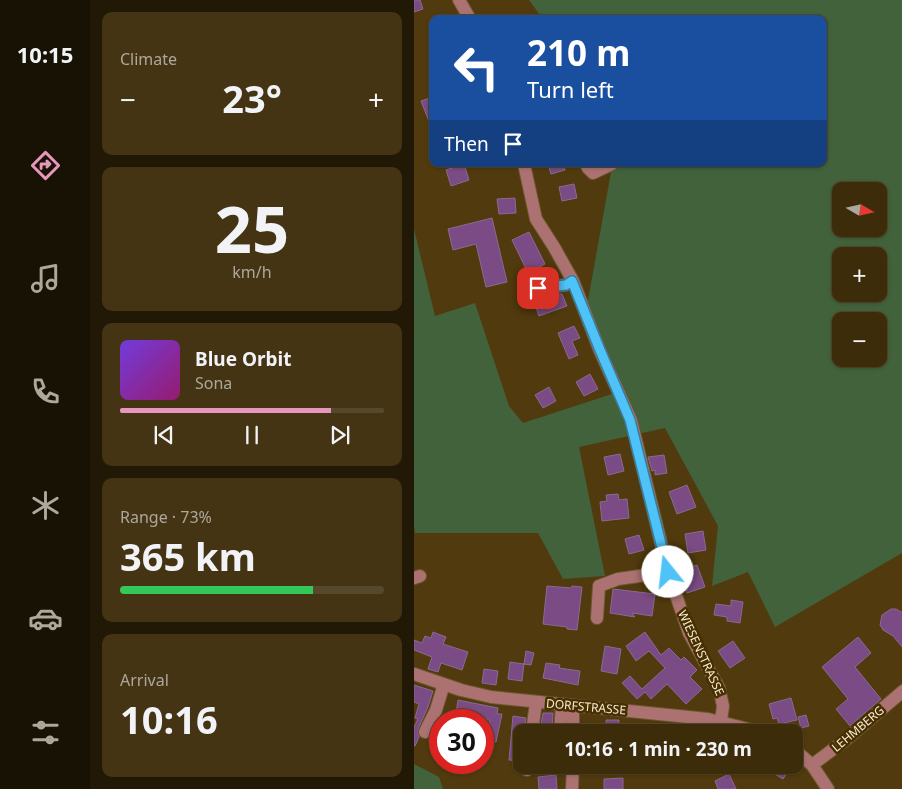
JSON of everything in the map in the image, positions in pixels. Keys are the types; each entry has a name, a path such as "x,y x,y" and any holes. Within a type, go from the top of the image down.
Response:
{"street":[{"path":"460,0 468,15"},
{"name":"WIESENSTRASSE","path":"525,167 536,219 572,281 630,420 668,572 689,633 719,688 724,706 721,721"},
{"path":"588,167 594,173 606,167"},
{"path":"538,288 566,285 572,281"},
{"path":"597,618 599,586 618,579 668,572"},
{"name":"DORFSTRASSE","path":"414,674 490,697 721,721 732,724"},
{"path":"425,732 436,710 444,684"},
{"name":"LEHMBERG","path":"812,765 848,738 902,691"},
{"path":"533,724 536,702"},
{"path":"562,724 568,705"},
{"path":"568,705 572,724"},
{"path":"803,757 812,765 828,789"},
{"path":"572,789 573,774"}],"green space":[{"path":"529,0 902,0 902,553 775,627 748,572 712,586 718,526 665,428 579,447 605,576 563,579 538,533 415,533 414,229 435,316 475,303 509,406 523,423 618,392 587,306 611,172 614,167 827,167 827,15 540,15"},
{"path":"414,764 429,772 429,774 439,777 443,789 414,789"}],"building":[{"path":"414,0 420,0 423,9 414,12"},
{"path":"429,98 429,121 421,101"},
{"path":"455,167 465,167 469,180 451,186 446,170"},
{"path":"549,167 564,167 565,170 551,174"},
{"path":"574,184 577,198 562,201 559,187"},
{"path":"515,198 516,213 499,214 497,199"},
{"path":"492,218 507,282 486,287 476,244 453,250 448,229"},
{"path":"529,232 545,264 528,273 512,240"},
{"path":"554,294 562,294 567,306 539,316 534,302"},
{"path":"574,326 580,338 572,341 578,355 569,359 558,333"},
{"path":"590,374 598,389 584,396 576,382"},
{"path":"549,387 556,401 543,408 535,395"},
{"path":"620,454 624,471 608,475 604,457"},
{"path":"664,455 667,473 655,475 655,470 652,471 648,457"},
{"path":"687,485 696,507 677,514 669,492"},
{"path":"618,494 619,500 627,499 629,518 602,521 600,502 607,501 606,495"},
{"path":"703,531 706,550 688,553 685,534"},
{"path":"639,535 644,550 629,554 625,539"},
{"path":"697,565 705,587 687,593 681,578 687,575 685,569"},
{"path":"547,586 582,587 577,630 543,624"},
{"path":"613,589 655,594 652,616 632,613 635,617 610,613"},
{"path":"731,600 743,602 740,623 727,621 727,617 714,615 716,604 731,606"},
{"path":"891,609 896,609 903,613 903,648 880,625 882,615"},
{"path":"433,632 446,637 443,644 468,652 462,670 441,663 438,672 428,669 432,657 414,650 414,640 422,643 425,636 431,638"},
{"path":"645,632 661,655 669,648 681,660 684,657 697,670 690,677 702,689 686,704 667,684 651,699 645,692 637,699 622,683 630,676 642,689 665,668 649,651 636,661 626,646"},
{"path":"858,637 871,653 855,667 881,699 850,726 836,709 848,699 822,667"},
{"path":"733,641 745,658 730,668 718,651"},
{"path":"605,646 621,649 617,674 601,671"},
{"path":"526,651 534,653 531,665 524,664"},
{"path":"510,662 524,664 522,681 508,679"},
{"path":"546,663 560,665 559,668 580,671 578,685 543,678"},
{"path":"484,669 498,671 496,685 482,683"},
{"path":"414,685 433,691 418,729 419,737 415,746 414,727 418,719 415,718 419,704 414,702"},
{"path":"791,698 797,720 779,724 777,718 773,719 769,704"},
{"path":"458,700 498,708 497,714 502,714 496,742 494,742 494,709 457,709"},
{"path":"543,713 553,713 552,724 541,724"},
{"path":"806,715 809,726 803,728 803,724 800,724 798,717"},
{"path":"513,716 526,718 525,724 513,724 513,760 509,760"},
{"path":"606,720 619,720 619,724 606,724"},
{"path":"729,774 736,789 718,789 715,781"},
{"path":"775,774 786,774 783,779"},
{"path":"556,775 557,789 539,789 538,777"},
{"path":"623,778 623,789 604,789 604,779"}],"route":[{"path":"538,288 566,285 572,281 578,293 609,373 626,407 668,572"}]}
